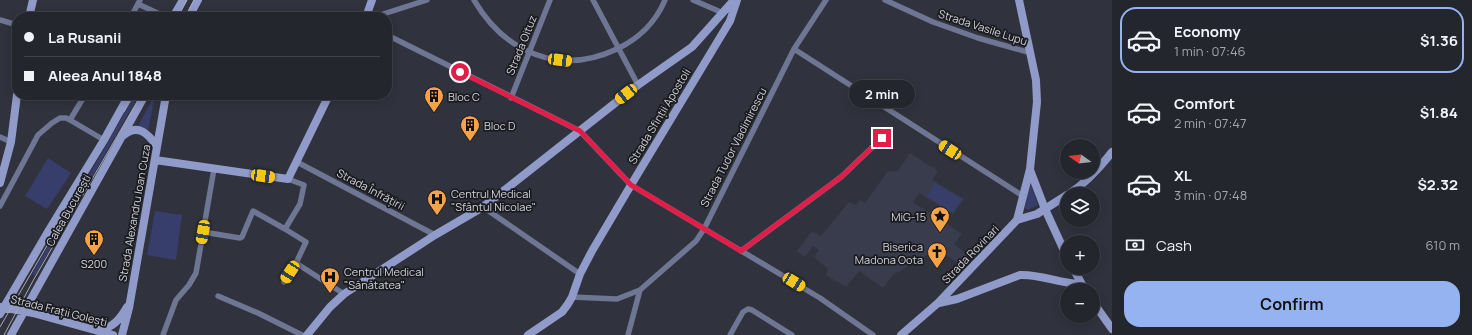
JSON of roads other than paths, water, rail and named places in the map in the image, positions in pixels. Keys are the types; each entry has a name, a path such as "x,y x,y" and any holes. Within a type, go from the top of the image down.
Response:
{"street":[{"path":"30,12 33,0"},
{"path":"176,12 183,0"},
{"path":"192,12 198,0"},
{"path":"368,12 372,0"},
{"path":"390,12 427,0"},
{"path":"474,0 501,34 514,44 528,52 550,59 569,61 581,61 593,58 618,48 636,37 649,25 665,0"},
{"name":"Strada Oituz","path":"511,98 528,52 550,0"},
{"path":"593,0 638,85"},
{"path":"693,0 723,13"},
{"path":"307,335 344,294 435,235 483,207 638,85 692,47 735,0"},
{"name":"Strada Sfinții Apostoli","path":"528,335 562,312 572,297 580,274 631,185 730,21 735,0"},
{"name":"Strada Tudor Vladimirescu","path":"640,290 696,241 704,229 794,49 826,0"},
{"name":"Strada Vasile Lupu","path":"885,0 933,22 978,38 1031,54"},
{"path":"1017,220 1030,169 1037,102 1036,80 1019,0"},
{"path":"134,12 139,2 157,12"},
{"path":"0,20 12,24"},
{"path":"392,38 580,131 631,185 820,298 873,335"},
{"path":"794,49 1022,196"},
{"path":"0,183 11,142 16,100"},
{"path":"70,120 82,100"},
{"name":"Calea București","path":"1,310 72,194 126,100"},
{"name":"Calea București","path":"11,335 23,311 142,100"},
{"name":"Strada Alexandru Ioan Cuza","path":"122,335 130,301 165,100"},
{"path":"288,179 327,100"},
{"path":"0,206 38,135 60,118 70,120 104,140"},
{"path":"122,137 130,131 137,130 146,133 157,146"},
{"path":"0,137 11,142"},
{"path":"741,251 841,177 882,138"},
{"name":"Strada Rovinari","path":"1079,187 1102,165 1112,152"},
{"path":"155,160 288,179 304,185 300,204 285,229"},
{"name":"Strada Înfrățirii","path":"297,162 435,235"},
{"path":"163,335 176,300 196,273 214,169"},
{"path":"1030,169 1045,209 1060,242"},
{"name":"Strada Rovinari","path":"902,335 938,303 1017,220 1045,209 1060,200"},
{"path":"483,207 580,274"},
{"path":"203,232 240,238 242,237 253,211 285,229 306,242 296,263 284,282"},
{"path":"296,263 344,294"},
{"path":"938,303 957,299 1020,275 1029,275 1067,283"},
{"path":"572,297 617,299 640,290"},
{"path":"628,335 640,290"},
{"path":"218,296 258,313 302,335"},
{"path":"99,333 116,323 130,301"},
{"path":"730,335 743,312 748,308 792,335"},
{"name":"Strada Frații Golești","path":"1,310 23,311 99,333 113,335"},
{"path":"1100,312 1112,329"}],"tram line":[{"path":"181,12 187,0"},
{"path":"188,12 194,0"},
{"path":"124,112 131,100"},
{"path":"4,335 34,279 138,100"},
{"path":"0,327 52,237"}],"place":[{"name":"Bloc C","path":"434,113"},
{"name":"Bloc D","path":"470,142"},
{"name":"Centrul Medical \"Sfântul Nicolae\"","path":"437,216"},
{"name":"MiG-15","path":"940,233"},
{"name":"S200","path":"94,256"},
{"name":"Biserica Madona Oota","path":"937,269"},
{"name":"Centrul Medical \"Sănătatea\"","path":"330,294"}]}
